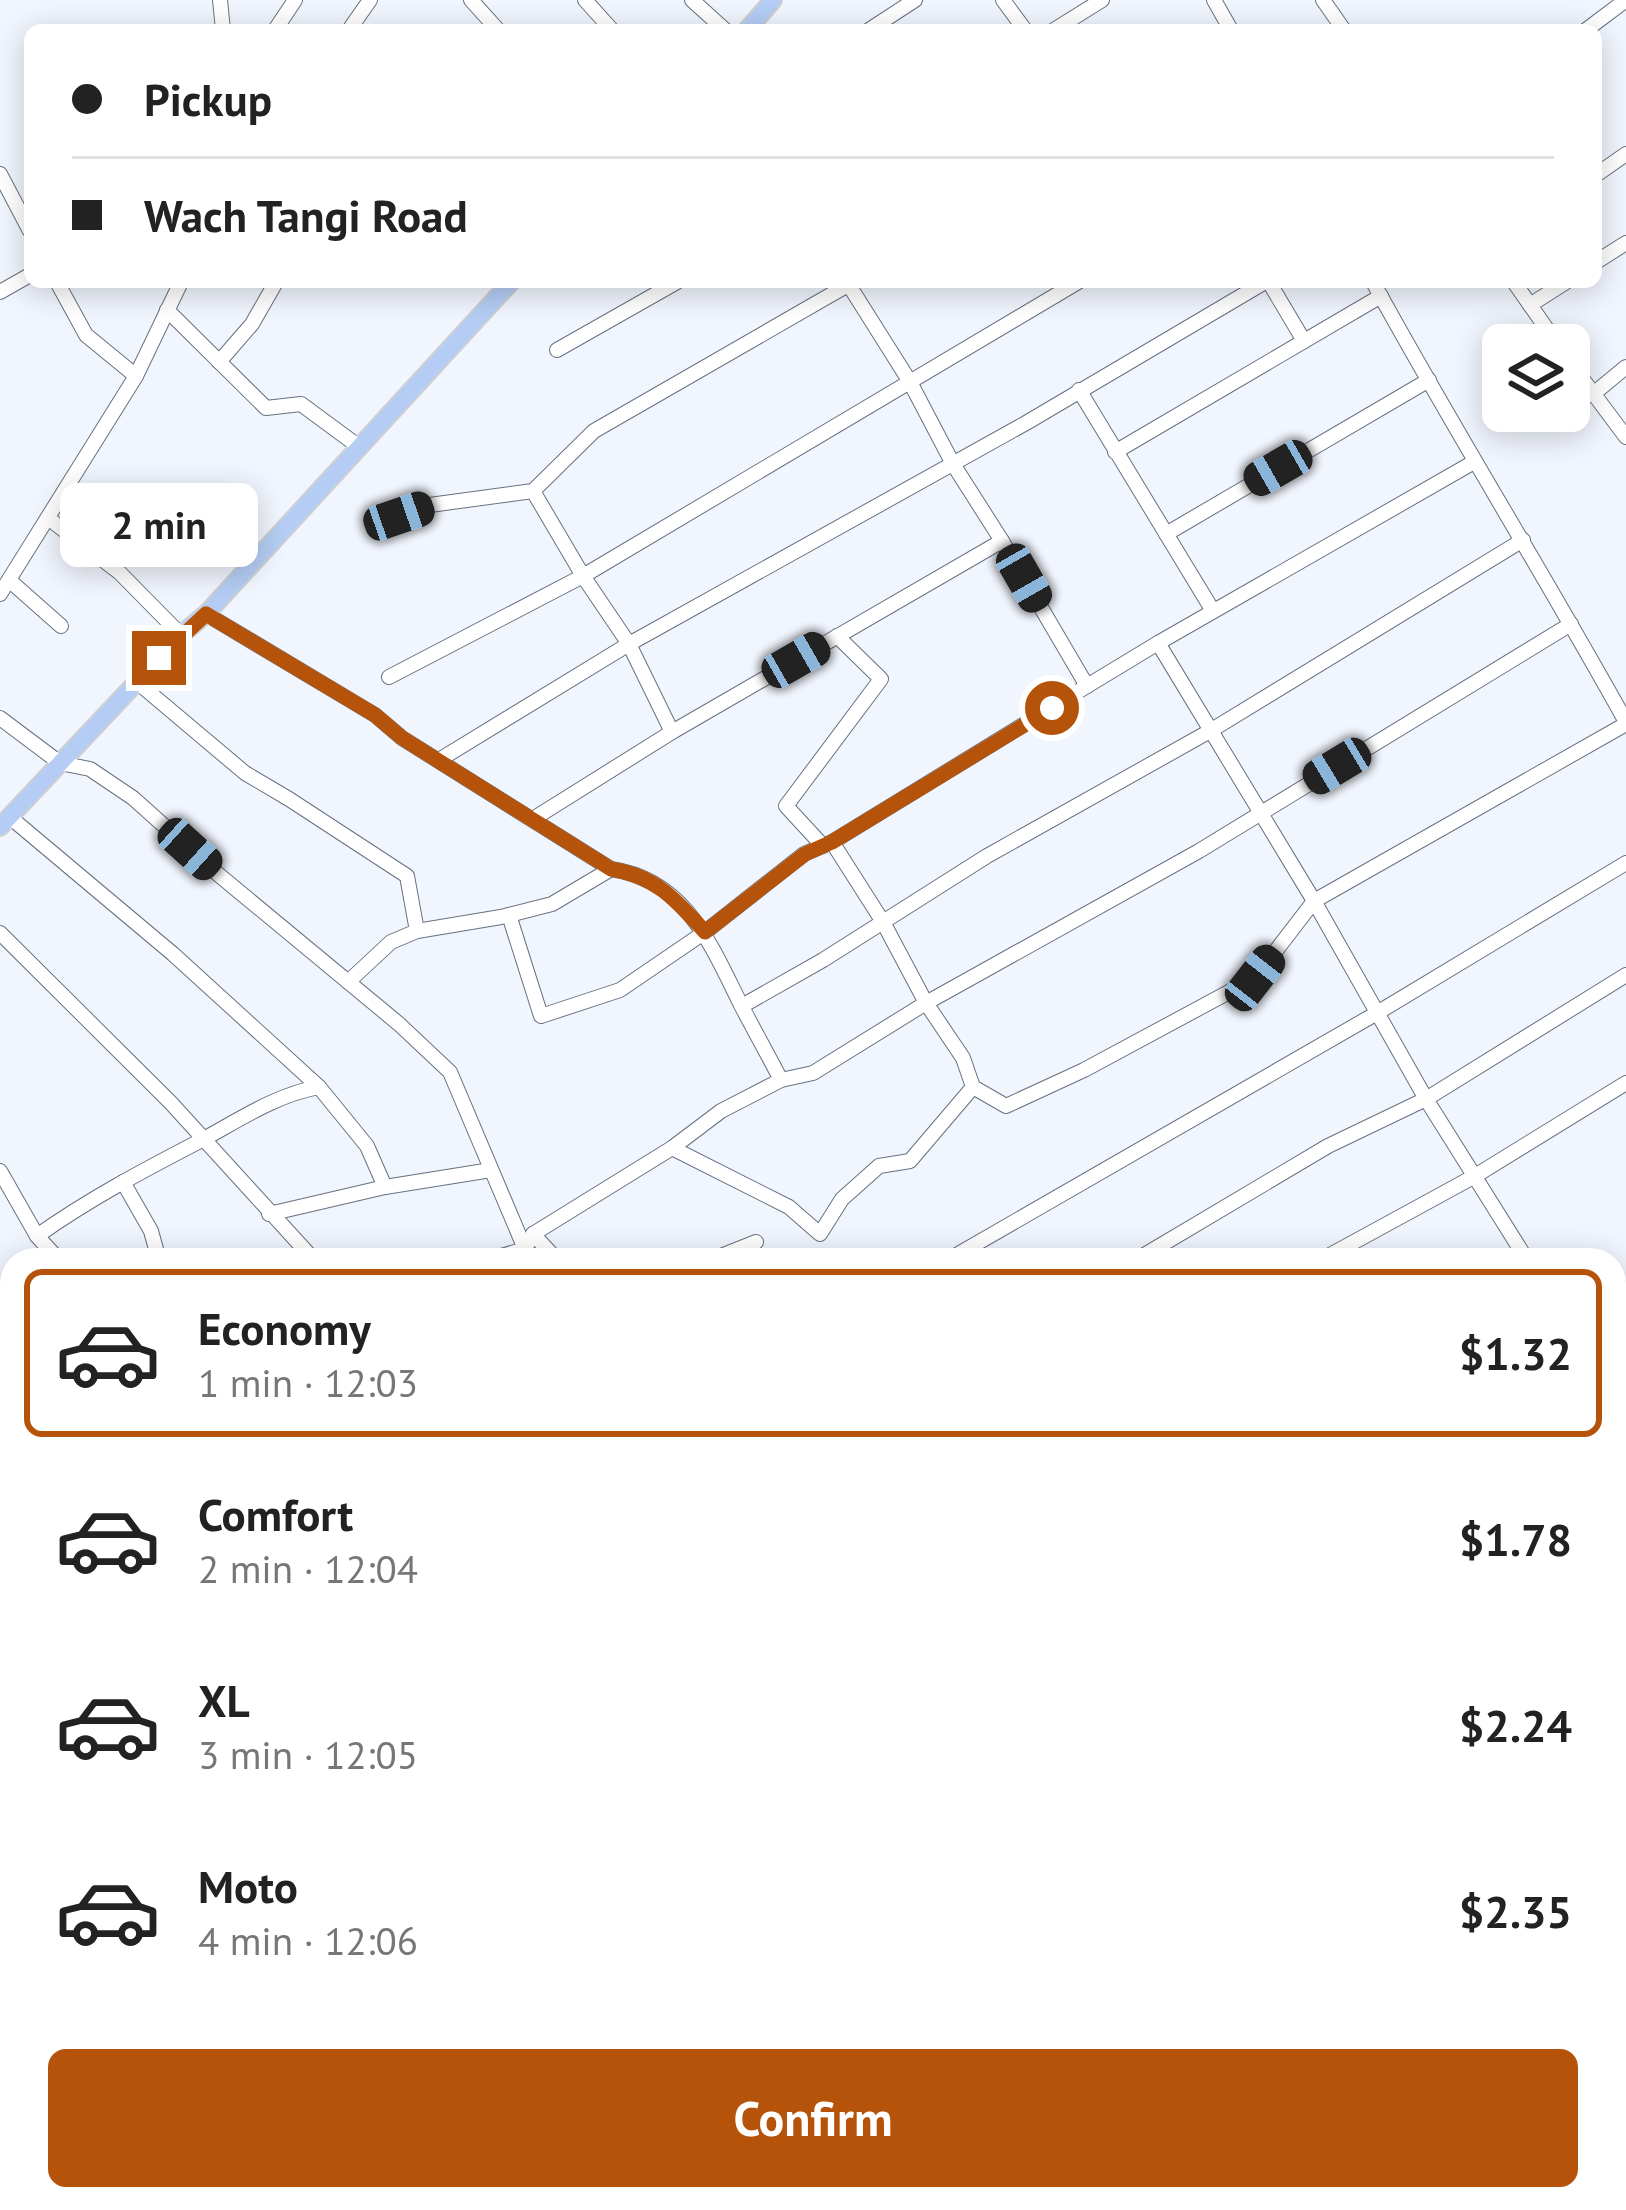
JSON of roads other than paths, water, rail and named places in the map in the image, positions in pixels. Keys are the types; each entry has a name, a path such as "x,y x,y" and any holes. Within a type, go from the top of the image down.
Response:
{"main road":[{"path":"752,24 773,0"},
{"path":"5,823 206,614 503,288"}],"street":[{"path":"354,23 370,0"},
{"path":"471,0 493,24"},
{"path":"585,0 607,24"},
{"path":"692,0 718,24"},
{"path":"878,24 915,0"},
{"path":"1064,24 1102,0"},
{"path":"1594,24 1626,0"},
{"path":"0,174 24,220"},
{"path":"60,288 86,335 136,376"},
{"path":"61,626 5,587 136,376 178,288"},
{"path":"219,362 252,324 273,288"},
{"path":"557,350 666,288"},
{"path":"399,516 430,505 533,491 594,430 841,288"},
{"path":"853,288 1088,686"},
{"path":"389,676 583,576 1068,288"},
{"path":"439,760 628,644 1257,288"},
{"path":"1271,288 1304,341"},
{"path":"1518,288 1543,324"},
{"path":"1530,305 1557,288"},
{"path":"837,636 881,679 786,806 827,844 883,922 926,1003 963,1058 973,1087 1006,1106 1084,1070 1255,978 1314,901 1626,723 1377,289 1304,341 1115,452"},
{"path":"167,310 266,408 301,404 358,446"},
{"path":"1592,395 1626,368"},
{"path":"1166,534 1429,380"},
{"path":"1079,390 1213,611"},
{"path":"1590,392 1626,437"},
{"path":"509,915 541,1016 620,990 705,932 805,854 1474,462"},
{"path":"533,491 628,644 672,731"},
{"path":"48,518 120,573 182,634"},
{"path":"742,1006 988,856 1210,731 1523,540"},
{"path":"533,819 672,731 1003,541"},
{"path":"206,614 375,715 402,738 611,869 630,872 668,892 705,932 781,1080"},
{"path":"526,1248 533,1234 672,1148 721,1111 781,1080 813,1073 926,1003 1199,851 1570,624"},
{"path":"1158,643 1314,901 1426,1099 1519,1248"},
{"path":"137,682 245,773 407,876 417,931"},
{"path":"0,718 61,764 91,770 133,798 400,1024 450,1072 526,1248"},
{"path":"5,823 173,954 320,1087 367,1146 385,1187"},
{"path":"969,1248 1626,863"},
{"path":"348,982 391,942 417,931 552,904 611,869"},
{"path":"0,933 203,1139 302,1248"},
{"path":"1156,1248 1328,1146 1426,1099 1626,975"},
{"path":"1343,1248 1474,1176 1626,1083"},
{"path":"37,1236 86,1201 294,1091 320,1087"},
{"path":"672,1148 789,1208 820,1234 842,1199 879,1166 910,1161 973,1087"},
{"path":"269,1214 385,1187 491,1170"},
{"path":"0,1171 48,1248"},
{"path":"123,1182 156,1248"},
{"path":"533,1234 546,1248"},
{"path":"741,1248 756,1242"}]}
